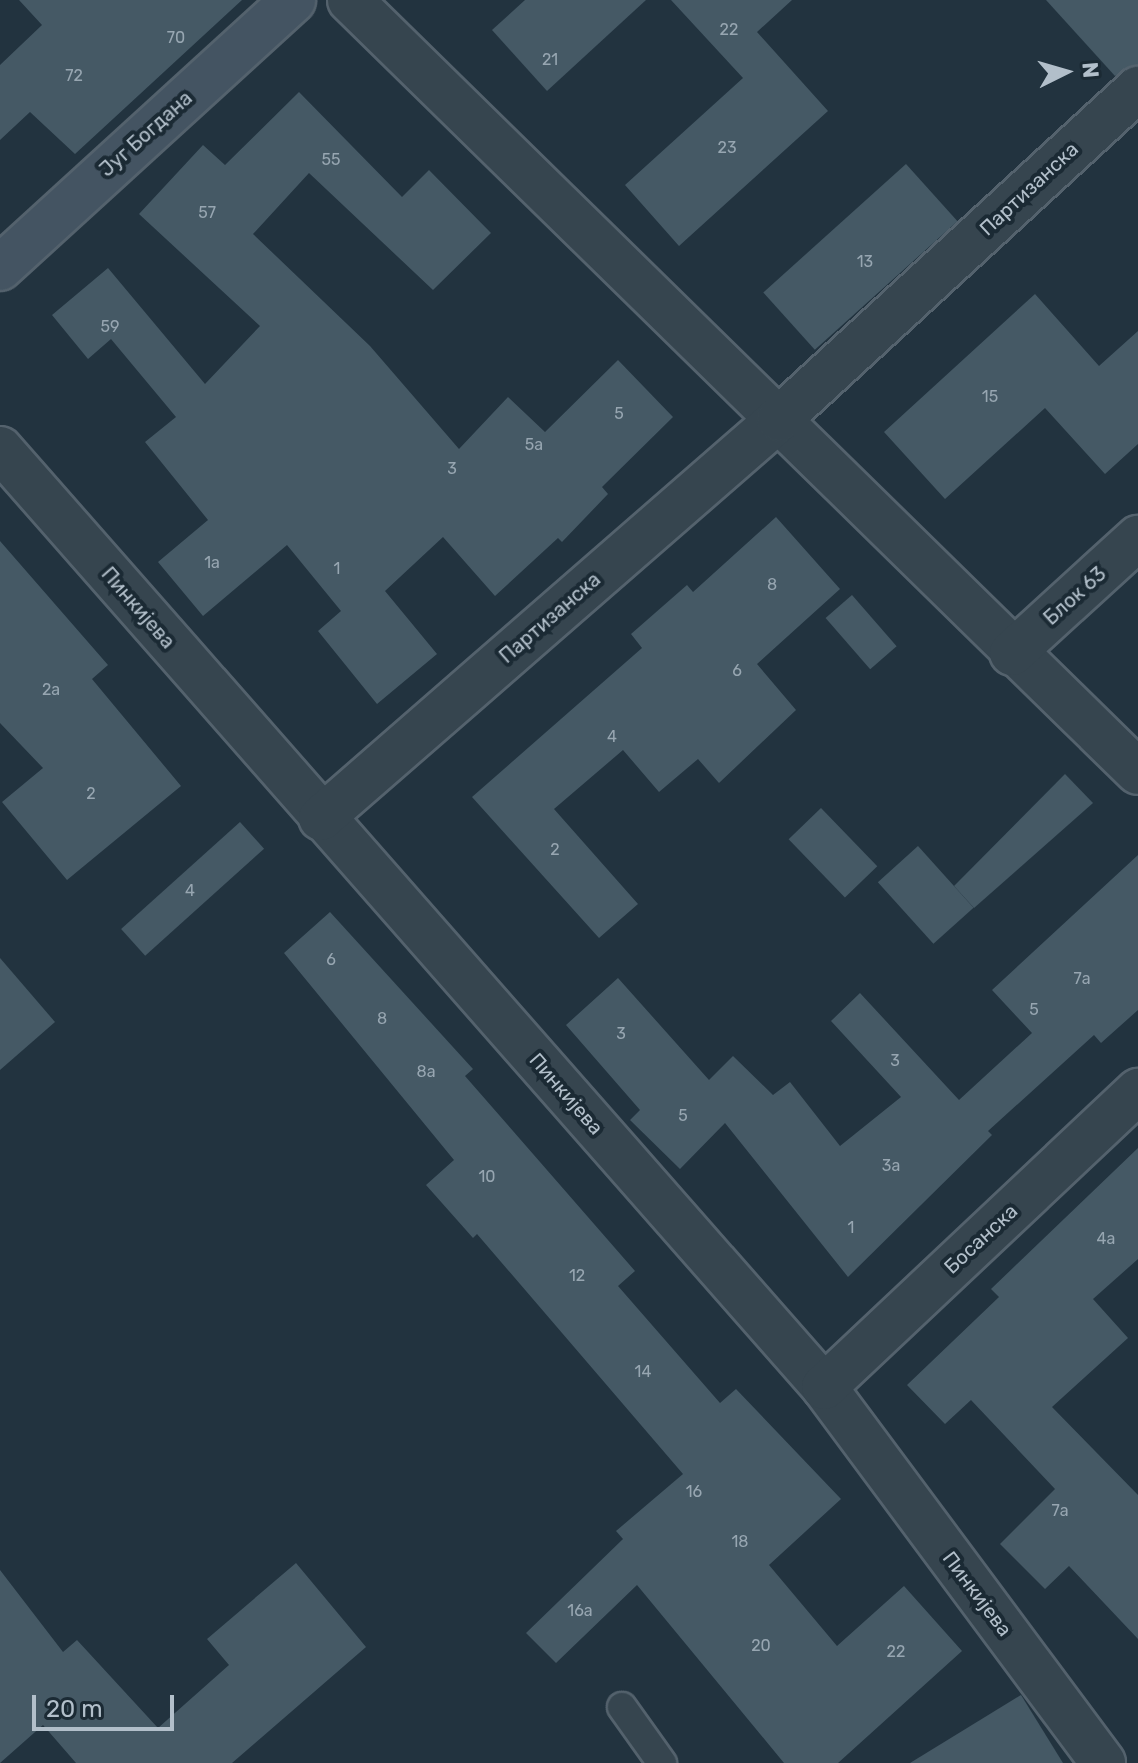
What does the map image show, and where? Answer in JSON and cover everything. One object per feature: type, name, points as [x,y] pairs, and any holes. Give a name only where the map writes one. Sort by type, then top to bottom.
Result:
[{"type":"street","name":"Југ Богдана","points":[[0,268],[293,0]]},
{"type":"street","points":[[350,0],[779,419],[1012,653],[1138,772]]},
{"type":"street","name":"Партизанска","points":[[321,818],[779,419],[1138,89]]},
{"type":"street","name":"Пинкијева","points":[[0,449],[824,1387],[1103,1763]]},
{"type":"street","name":"Блок 63","points":[[1012,653],[1138,538]]},
{"type":"street","name":"Босанска","points":[[824,1387],[1138,1091]]},
{"type":"lane","points":[[622,1707],[662,1763]]},
{"type":"building","points":[[19,0],[242,0],[75,154],[30,112],[0,140],[0,65],[42,25]]},
{"type":"building","points":[[525,0],[646,0],[547,91],[492,30]]},
{"type":"building","points":[[671,0],[792,0],[757,32],[828,111],[679,246],[625,185],[743,78]]},
{"type":"building","points":[[1046,0],[1138,0],[1138,65],[1115,76]]},
{"type":"building","points":[[299,92],[402,197],[429,170],[491,233],[433,290],[309,173],[253,234],[370,346],[459,449],[508,397],[545,432],[618,360],[673,417],[602,487],[608,494],[562,542],[558,538],[495,596],[443,537],[385,591],[437,654],[377,704],[318,631],[341,611],[287,545],[203,616],[158,562],[208,520],[145,442],[176,417],[111,339],[88,359],[52,315],[108,268],[205,384],[260,326],[139,214],[203,145],[225,165]]},
{"type":"building","points":[[906,164],[958,221],[815,350],[763,292]]},
{"type":"building","points":[[1035,294],[1099,366],[1138,331],[1138,444],[1105,474],[1045,408],[945,499],[884,432]]},
{"type":"building","points":[[776,517],[840,589],[757,664],[796,710],[719,783],[698,759],[659,792],[623,750],[554,809],[638,904],[599,938],[472,797],[642,648],[631,634],[687,585],[693,592]]},
{"type":"building","points":[[0,541],[108,665],[92,679],[181,786],[67,880],[2,802],[43,768],[0,723]]},
{"type":"building","points":[[852,595],[897,646],[870,669],[826,618]]},
{"type":"building","points":[[1065,774],[1093,803],[974,908],[954,886]]},
{"type":"building","points":[[821,808],[877,866],[845,898],[789,839]]},
{"type":"building","points":[[240,822],[264,849],[145,956],[121,929]]},
{"type":"building","points":[[918,846],[974,908],[933,944],[878,882]]},
{"type":"building","points":[[1138,855],[1138,1010],[1101,1043],[1094,1035],[988,1131],[992,1135],[848,1277],[725,1123],[680,1169],[630,1120],[640,1110],[566,1025],[618,978],[709,1080],[733,1056],[773,1095],[790,1082],[840,1146],[901,1097],[831,1021],[860,993],[959,1100],[1032,1033],[992,990]]},
{"type":"building","points":[[330,912],[473,1069],[465,1076],[635,1271],[618,1286],[720,1403],[736,1389],[841,1499],[769,1565],[837,1646],[904,1586],[962,1651],[838,1763],[784,1763],[637,1585],[556,1663],[526,1633],[623,1539],[616,1531],[683,1474],[477,1234],[473,1238],[426,1185],[454,1160],[284,953]]},
{"type":"building","points":[[0,958],[55,1022],[0,1070]]},
{"type":"building","points":[[1138,1148],[1138,1259],[1093,1299],[1128,1338],[1052,1407],[1138,1495],[1138,1639],[1069,1566],[1045,1589],[1000,1544],[1055,1489],[971,1400],[945,1424],[907,1385],[999,1297],[991,1289]]},
{"type":"building","points":[[296,1563],[366,1647],[232,1763],[76,1763],[43,1725],[0,1763],[0,1570],[63,1652],[77,1640],[158,1728],[229,1665],[207,1639]]},
{"type":"building","points":[[1021,1695],[1063,1763],[910,1763]]}]
